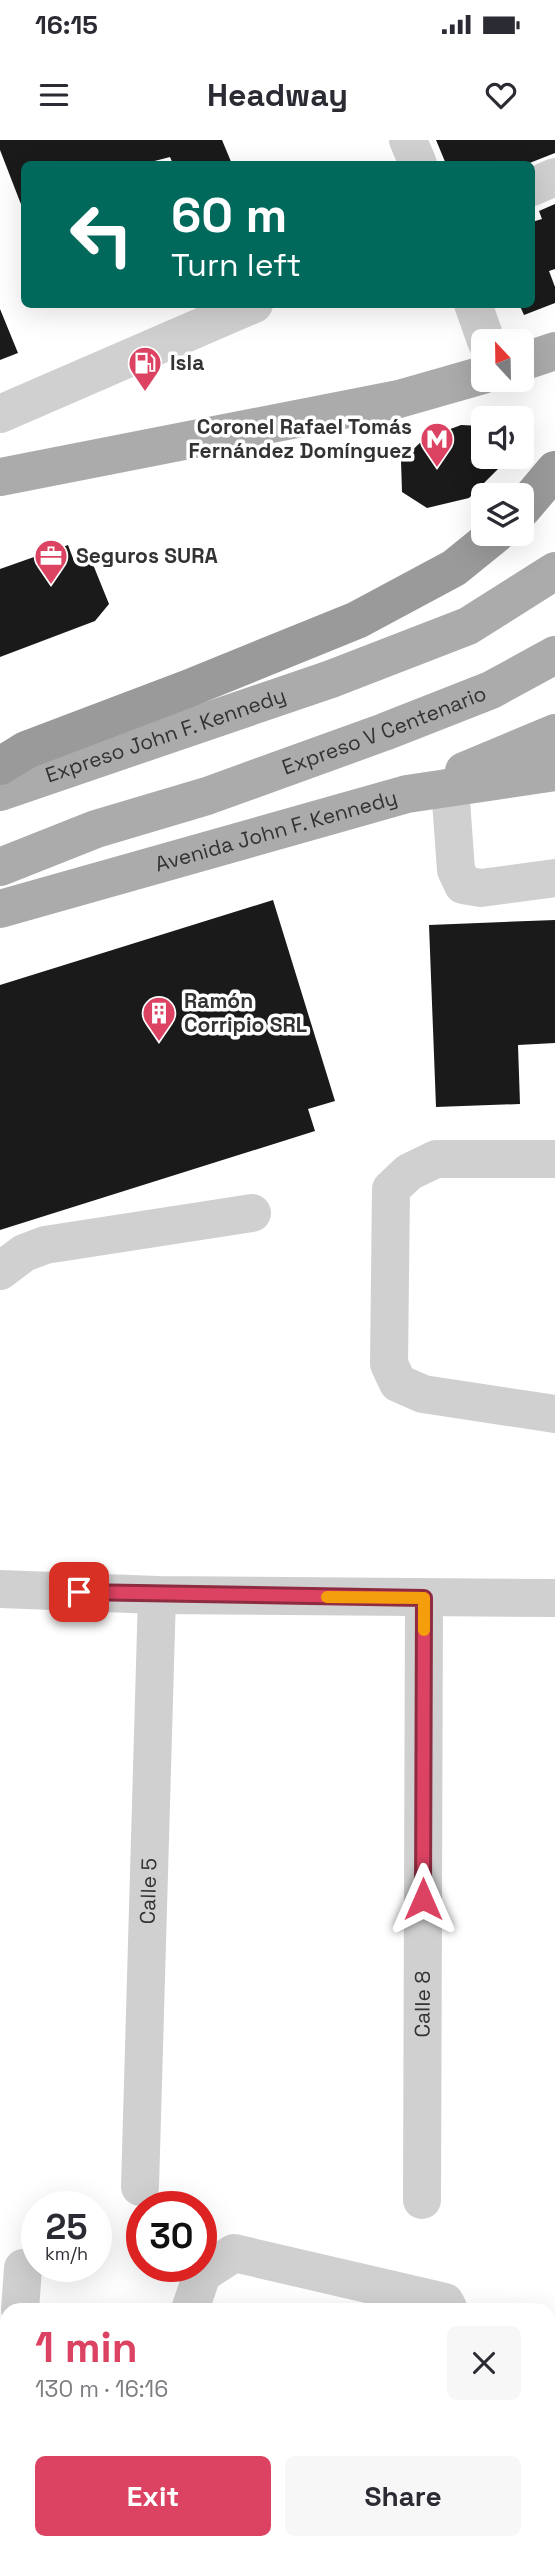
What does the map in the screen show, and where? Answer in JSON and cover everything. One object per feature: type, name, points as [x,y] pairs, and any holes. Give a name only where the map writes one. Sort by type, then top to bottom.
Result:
[{"type":"highway","points":[[534,495],[555,470]]},
{"type":"highway","points":[[0,766],[26,750],[357,620],[454,569],[482,546]]},
{"type":"main road","points":[[534,358],[555,351]]},
{"type":"main road","points":[[0,477],[399,399],[471,378]]},
{"type":"main road","name":"Expreso John F. Kennedy","points":[[0,792],[331,680],[468,626],[555,570]]},
{"type":"main road","name":"Expreso V Centenario","points":[[0,867],[96,829],[207,796],[491,690],[555,655]]},
{"type":"main road","points":[[407,794],[555,733]]},
{"type":"main road","name":"Avenida John F. Kennedy","points":[[0,909],[407,794],[555,772]]},
{"type":"street","points":[[408,140],[417,161]]},
{"type":"street","points":[[535,186],[555,177]]},
{"type":"street","points":[[0,414],[245,308]]},
{"type":"street","points":[[474,308],[482,329]]},
{"type":"street","points":[[450,788],[456,870],[463,885],[481,888],[555,878]]},
{"type":"street","points":[[555,1159],[436,1159],[409,1172],[391,1189],[390,1364],[398,1383],[423,1394],[555,1414]]},
{"type":"street","points":[[0,1272],[24,1253],[45,1245],[252,1213]]},
{"type":"street","points":[[0,1589],[157,1595],[555,1598]]},
{"type":"street","name":"Calle 5","points":[[139,2187],[157,1595]]},
{"type":"street","name":"Calle 8","points":[[422,2200],[424,1598]]},
{"type":"street","points":[[192,2303],[202,2274],[234,2253],[446,2303]]},
{"type":"street","points":[[20,2303],[22,2282]]},
{"type":"building","points":[[0,140],[222,140],[231,161],[172,161],[170,157],[155,161],[21,161],[21,204],[0,150]]},
{"type":"building","points":[[436,140],[555,140],[555,153],[535,161],[445,161]]},
{"type":"building","points":[[555,204],[555,269],[549,271],[555,287],[555,303],[524,315],[521,308],[535,308],[535,221],[542,219],[539,211]]},
{"type":"building","points":[[0,309],[18,353],[0,360]]},
{"type":"building","points":[[461,425],[471,425],[471,469],[498,469],[484,483],[471,483],[469,498],[427,508],[402,492],[401,461],[424,439]]},
{"type":"building","name":"Seguros SURA","points":[[68,545],[74,561],[92,562],[109,604],[95,621],[0,657],[0,569]]},
{"type":"building","name":"Ramón Corripio SRL","points":[[273,900],[335,1101],[308,1109],[315,1131],[0,1230],[0,985]]},
{"type":"building","points":[[555,920],[555,1043],[518,1045],[520,1104],[436,1107],[429,925]]},
{"type":"slow traffic","points":[[327,1597],[424,1598],[424,1630]]},
{"type":"place","name":"Isla","points":[[145,393]]},
{"type":"place","name":"Coronel Rafael Tomás Fernández Domínguez","points":[[437,469]]},
{"type":"place","name":"Seguros SURA","points":[[51,586]]},
{"type":"place","name":"Ramón Corripio SRL","points":[[159,1043]]},
{"type":"route","points":[[79,1592],[424,1598],[423,1899]]}]
